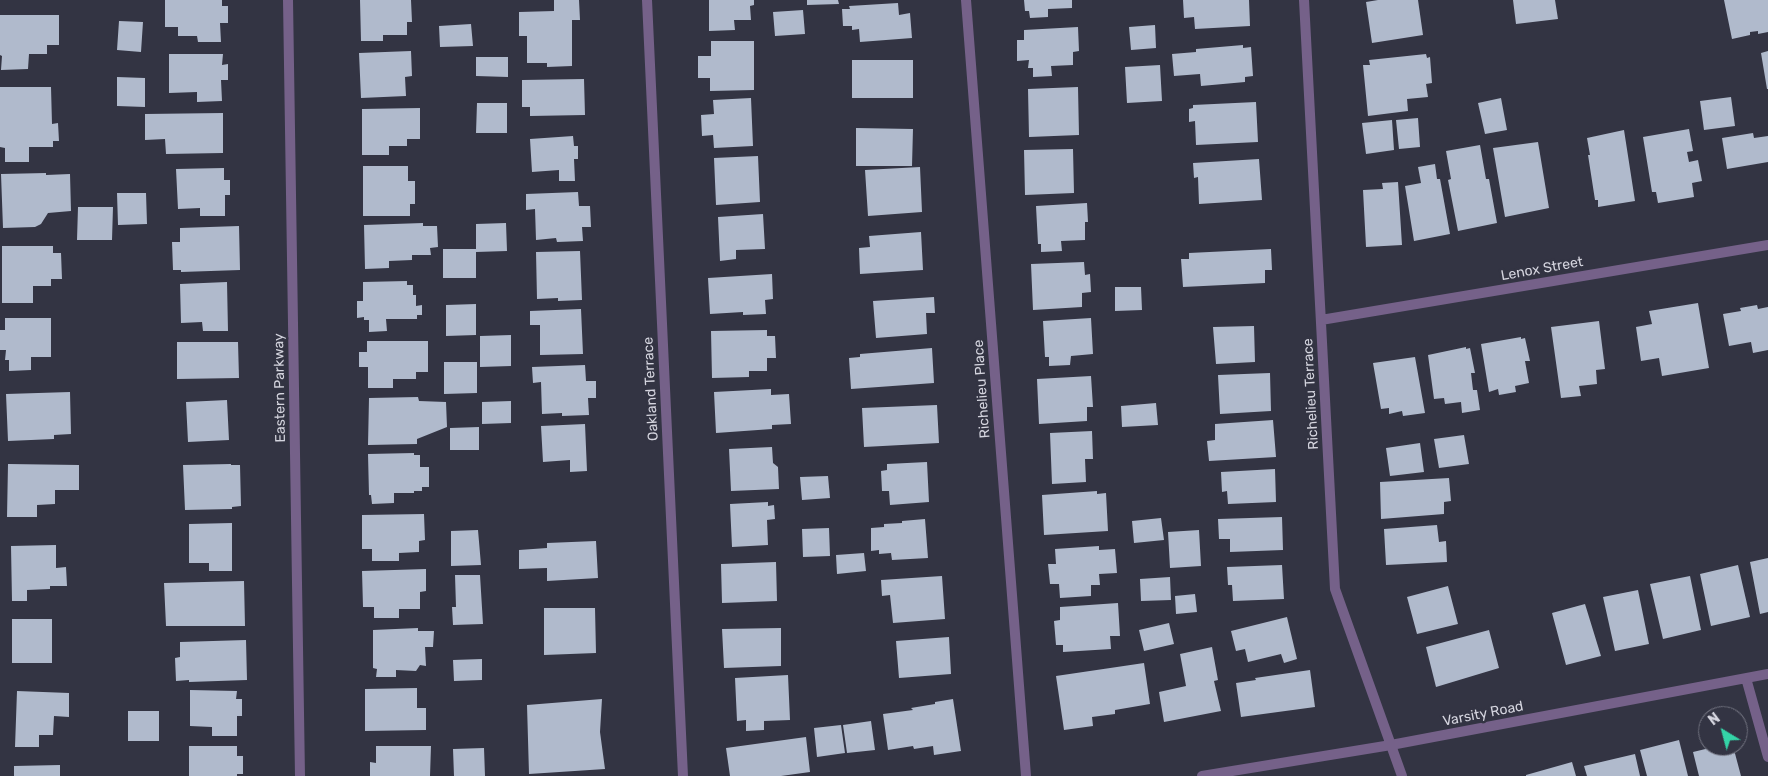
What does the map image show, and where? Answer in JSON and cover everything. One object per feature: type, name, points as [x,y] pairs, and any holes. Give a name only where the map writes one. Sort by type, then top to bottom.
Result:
[{"type":"street","name":"Eastern Parkway","points":[[288,0],[300,776]]},
{"type":"street","name":"Oakland Terrace","points":[[647,0],[683,776]]},
{"type":"street","name":"Richelieu Place","points":[[966,0],[1026,776]]},
{"type":"street","name":"Richelieu Terrace","points":[[1304,0],[1335,589],[1402,776]]},
{"type":"street","name":"Lenox Street","points":[[1321,320],[1768,244]]},
{"type":"street","name":"Varsity Road","points":[[1202,776],[1391,745],[1768,674]]},
{"type":"street","points":[[1746,678],[1768,757]]},
{"type":"building","points":[[165,0],[222,0],[222,6],[228,6],[228,23],[220,23],[221,42],[198,42],[197,36],[178,36],[178,27],[165,27]]},
{"type":"building","points":[[360,0],[411,0],[412,22],[407,22],[407,35],[383,35],[383,41],[361,41]]},
{"type":"building","points":[[554,0],[579,0],[580,20],[572,20],[572,66],[547,67],[547,63],[527,63],[527,36],[519,36],[519,12],[554,11]]},
{"type":"building","points":[[709,0],[754,0],[754,5],[750,6],[751,20],[734,20],[735,30],[709,31]]},
{"type":"building","points":[[807,0],[838,0],[839,4],[807,5]]},
{"type":"building","points":[[1024,0],[1072,0],[1072,8],[1048,9],[1048,17],[1030,18],[1029,11],[1025,11]]},
{"type":"building","points":[[1183,0],[1249,0],[1250,26],[1195,29],[1194,17],[1184,18]]},
{"type":"building","points":[[1378,0],[1418,0],[1423,35],[1372,43],[1366,2]]},
{"type":"building","points":[[1513,0],[1555,0],[1558,19],[1516,24]]},
{"type":"building","points":[[1724,0],[1768,0],[1768,32],[1758,34],[1758,31],[1750,32],[1750,35],[1732,39]]},
{"type":"building","points":[[898,3],[899,15],[910,13],[912,38],[860,42],[859,29],[852,30],[852,26],[843,26],[842,9],[850,9],[849,6]]},
{"type":"building","points":[[803,10],[805,34],[775,36],[773,12]]},
{"type":"building","points":[[0,15],[59,15],[59,45],[47,45],[47,54],[29,54],[28,69],[1,70]]},
{"type":"building","points":[[119,21],[143,22],[141,52],[117,50]]},
{"type":"building","points":[[471,24],[473,46],[440,47],[439,26]]},
{"type":"building","points":[[1155,25],[1156,48],[1131,50],[1129,27]]},
{"type":"building","points":[[1078,27],[1079,51],[1073,52],[1073,65],[1051,66],[1052,76],[1033,77],[1033,68],[1028,68],[1029,60],[1017,61],[1017,40],[1024,40],[1024,30]]},
{"type":"building","points":[[711,41],[754,41],[754,90],[710,91],[710,78],[698,78],[698,56],[711,56]]},
{"type":"building","points":[[1243,45],[1243,48],[1251,47],[1253,76],[1245,77],[1245,82],[1201,86],[1200,74],[1174,76],[1172,54],[1196,52],[1196,49]]},
{"type":"building","points":[[411,51],[412,76],[405,77],[406,96],[361,98],[359,53]]},
{"type":"building","points":[[1768,51],[1768,89],[1767,89],[1761,53]]},
{"type":"building","points":[[169,54],[223,54],[222,65],[228,64],[228,80],[221,80],[222,101],[197,102],[197,92],[169,93]]},
{"type":"building","points":[[1426,54],[1427,58],[1430,57],[1432,83],[1426,84],[1428,97],[1407,99],[1408,111],[1368,116],[1363,65],[1370,65],[1369,60]]},
{"type":"building","points":[[476,57],[508,57],[508,77],[476,76]]},
{"type":"building","points":[[852,60],[913,60],[913,98],[852,98]]},
{"type":"building","points":[[1160,65],[1162,101],[1127,103],[1125,67]]},
{"type":"building","points":[[117,77],[145,78],[145,107],[117,106]]},
{"type":"building","points":[[584,79],[585,115],[530,116],[530,107],[522,107],[522,80]]},
{"type":"building","points":[[0,87],[51,87],[52,124],[58,123],[59,141],[53,141],[53,147],[29,147],[29,162],[5,162],[5,148],[0,147]]},
{"type":"building","points":[[1078,87],[1079,135],[1029,137],[1028,89]]},
{"type":"building","points":[[1731,97],[1735,126],[1704,130],[1700,101]]},
{"type":"building","points":[[751,98],[753,146],[714,148],[713,135],[702,136],[701,115],[714,114],[713,100]]},
{"type":"building","points":[[1501,98],[1507,130],[1485,134],[1478,103]]},
{"type":"building","points":[[1256,102],[1258,142],[1196,145],[1195,121],[1189,122],[1189,109],[1193,108],[1193,105]]},
{"type":"building","points":[[477,103],[507,103],[507,133],[476,133]]},
{"type":"building","points":[[420,108],[420,139],[407,139],[407,146],[389,146],[389,155],[362,155],[362,109]]},
{"type":"building","points":[[223,113],[223,153],[166,154],[165,139],[145,140],[145,114]]},
{"type":"building","points":[[1418,118],[1420,147],[1399,149],[1396,120]]},
{"type":"building","points":[[1392,120],[1394,150],[1366,154],[1362,123]]},
{"type":"building","points":[[856,128],[913,129],[912,166],[856,166]]},
{"type":"building","points":[[1689,129],[1693,151],[1687,152],[1689,162],[1698,160],[1702,181],[1692,183],[1694,197],[1658,203],[1656,192],[1652,192],[1643,137]]},
{"type":"building","points":[[1624,130],[1635,201],[1598,207],[1598,200],[1595,200],[1587,138]]},
{"type":"building","points":[[1753,133],[1754,138],[1768,136],[1768,162],[1727,169],[1722,138]]},
{"type":"building","points":[[573,136],[574,146],[578,146],[578,159],[574,159],[575,181],[559,181],[559,170],[532,172],[530,139]]},
{"type":"building","points":[[1538,142],[1549,208],[1505,217],[1493,148]]},
{"type":"building","points":[[1480,145],[1486,179],[1489,179],[1497,223],[1458,231],[1448,180],[1451,179],[1446,151]]},
{"type":"building","points":[[1073,149],[1074,193],[1025,195],[1024,150]]},
{"type":"building","points":[[758,156],[760,202],[716,205],[714,158]]},
{"type":"building","points":[[1259,159],[1262,200],[1199,204],[1198,177],[1194,178],[1193,163]]},
{"type":"building","points":[[1435,164],[1437,179],[1440,179],[1450,234],[1414,241],[1405,186],[1421,183],[1418,167]]},
{"type":"building","points":[[363,166],[408,166],[408,181],[415,181],[415,204],[410,204],[410,216],[363,216]]},
{"type":"building","points":[[920,167],[922,212],[868,216],[865,170]]},
{"type":"building","points":[[224,168],[224,180],[230,180],[230,195],[225,195],[225,216],[200,216],[200,208],[178,209],[176,169]]},
{"type":"building","points":[[46,173],[46,175],[70,174],[71,211],[48,213],[41,224],[35,227],[3,228],[1,174]]},
{"type":"building","points":[[1398,182],[1402,245],[1366,247],[1363,190],[1383,189],[1382,183]]},
{"type":"building","points":[[578,192],[579,206],[590,206],[591,227],[582,227],[583,241],[557,242],[556,238],[536,240],[535,209],[526,210],[526,194]]},
{"type":"building","points":[[117,193],[146,193],[147,224],[118,225]]},
{"type":"building","points":[[1087,203],[1088,222],[1085,222],[1085,240],[1061,241],[1062,251],[1041,252],[1041,244],[1038,244],[1036,206]]},
{"type":"building","points":[[78,207],[113,207],[112,240],[77,240]]},
{"type":"building","points":[[763,214],[765,249],[736,250],[736,259],[720,261],[718,217]]},
{"type":"building","points":[[423,223],[423,226],[437,226],[438,247],[430,248],[431,255],[412,255],[412,260],[389,261],[389,268],[365,269],[364,225]]},
{"type":"building","points":[[506,223],[507,251],[476,252],[476,278],[443,278],[443,249],[476,249],[476,224]]},
{"type":"building","points":[[239,226],[240,270],[181,272],[181,270],[173,270],[172,242],[180,242],[180,228]]},
{"type":"building","points":[[921,232],[923,270],[860,274],[859,248],[870,247],[869,236]]},
{"type":"building","points":[[2,246],[53,246],[53,253],[61,253],[62,279],[51,279],[51,286],[33,286],[33,303],[2,303]]},
{"type":"building","points":[[1271,249],[1272,270],[1265,270],[1265,283],[1183,287],[1181,259],[1189,259],[1189,253]]},
{"type":"building","points":[[580,251],[582,300],[558,301],[558,298],[537,299],[536,252]]},
{"type":"building","points":[[1084,262],[1085,275],[1090,274],[1091,292],[1082,293],[1082,307],[1033,310],[1031,264]]},
{"type":"building","points":[[772,274],[773,299],[765,300],[766,314],[743,315],[743,312],[710,314],[708,278]]},
{"type":"building","points":[[407,281],[407,285],[413,285],[413,295],[416,295],[416,306],[422,305],[422,315],[417,315],[417,319],[386,319],[387,331],[369,332],[369,320],[364,320],[364,317],[357,318],[357,301],[363,301],[363,282]]},
{"type":"building","points":[[227,282],[228,331],[203,331],[202,322],[181,323],[180,284]]},
{"type":"building","points":[[1115,287],[1141,287],[1142,310],[1115,311]]},
{"type":"building","points":[[934,297],[935,313],[926,313],[927,334],[876,338],[873,301]]},
{"type":"building","points":[[1698,303],[1709,368],[1662,376],[1659,358],[1641,361],[1636,327],[1652,324],[1649,311]]},
{"type":"building","points":[[476,304],[476,335],[446,336],[446,305]]},
{"type":"building","points":[[1757,305],[1758,309],[1768,307],[1768,350],[1753,353],[1751,342],[1729,346],[1723,314],[1741,311],[1740,308]]},
{"type":"building","points":[[581,309],[583,354],[540,355],[540,325],[530,325],[530,311]]},
{"type":"building","points":[[5,318],[51,318],[51,357],[31,357],[31,370],[9,371],[9,360],[5,360],[6,350],[0,350],[0,330],[5,330]]},
{"type":"building","points":[[1091,318],[1093,354],[1071,356],[1070,365],[1049,366],[1049,357],[1045,357],[1043,321]]},
{"type":"building","points":[[1599,321],[1605,369],[1596,370],[1597,384],[1579,386],[1581,396],[1561,398],[1551,327]]},
{"type":"building","points":[[1254,326],[1255,362],[1216,364],[1213,327]]},
{"type":"building","points":[[767,330],[767,336],[775,336],[776,358],[767,358],[767,371],[749,371],[749,377],[712,378],[711,331]]},
{"type":"building","points":[[511,335],[511,366],[480,367],[480,336]]},
{"type":"building","points":[[1521,337],[1521,339],[1525,338],[1530,361],[1525,361],[1529,383],[1515,386],[1516,392],[1499,395],[1498,389],[1489,392],[1481,344]]},
{"type":"building","points":[[367,341],[428,341],[428,372],[416,372],[416,379],[393,379],[393,388],[368,388],[368,367],[359,367],[359,352],[367,352]]},
{"type":"building","points":[[177,342],[238,342],[239,378],[177,379]]},
{"type":"building","points":[[1466,347],[1466,349],[1470,348],[1475,373],[1471,373],[1473,390],[1477,390],[1480,410],[1462,413],[1461,402],[1445,404],[1444,398],[1434,399],[1428,355]]},
{"type":"building","points":[[932,348],[934,383],[851,389],[849,358],[860,357],[860,354]]},
{"type":"building","points":[[1415,357],[1425,413],[1403,416],[1402,411],[1389,414],[1389,408],[1381,409],[1373,363]]},
{"type":"building","points":[[444,362],[477,362],[477,393],[444,394]]},
{"type":"building","points":[[585,365],[586,381],[596,381],[596,398],[588,398],[589,415],[562,416],[562,413],[542,414],[541,382],[533,383],[532,367]]},
{"type":"building","points":[[1270,373],[1271,411],[1220,414],[1218,375]]},
{"type":"building","points":[[1091,376],[1093,407],[1087,407],[1087,421],[1039,424],[1037,379]]},
{"type":"building","points":[[771,389],[771,395],[789,394],[791,424],[772,425],[772,429],[716,433],[714,392]]},
{"type":"building","points":[[70,392],[71,434],[54,435],[54,439],[8,441],[6,394]]},
{"type":"building","points":[[418,397],[419,401],[446,402],[447,427],[417,439],[417,444],[368,445],[369,398]]},
{"type":"building","points":[[227,400],[229,440],[188,442],[186,402]]},
{"type":"building","points":[[511,401],[511,423],[482,424],[482,402]]},
{"type":"building","points":[[1156,403],[1158,425],[1122,427],[1121,406]]},
{"type":"building","points":[[937,405],[939,443],[864,447],[862,408]]},
{"type":"building","points":[[1273,420],[1276,457],[1209,461],[1207,441],[1215,440],[1215,424]]},
{"type":"building","points":[[585,424],[587,471],[570,472],[570,460],[543,462],[541,426]]},
{"type":"building","points":[[479,427],[479,450],[450,450],[450,428]]},
{"type":"building","points":[[1092,431],[1093,459],[1085,459],[1086,482],[1052,484],[1050,433]]},
{"type":"building","points":[[1464,435],[1469,464],[1439,468],[1434,439]]},
{"type":"building","points":[[1420,443],[1424,472],[1390,476],[1386,448]]},
{"type":"building","points":[[772,447],[773,463],[778,467],[779,489],[731,491],[729,449]]},
{"type":"building","points":[[414,453],[414,455],[420,455],[420,467],[429,467],[429,487],[422,487],[422,491],[414,491],[414,493],[394,493],[394,503],[372,504],[371,495],[369,495],[368,454]]},
{"type":"building","points":[[927,462],[929,502],[890,505],[889,491],[882,491],[881,471],[887,470],[887,464]]},
{"type":"building","points":[[8,464],[79,465],[79,490],[55,490],[55,504],[37,505],[37,517],[7,517]]},
{"type":"building","points":[[183,465],[240,465],[241,506],[232,507],[232,509],[185,510]]},
{"type":"building","points":[[1275,469],[1276,502],[1228,504],[1227,491],[1222,492],[1221,472]]},
{"type":"building","points":[[828,476],[830,498],[802,500],[800,477]]},
{"type":"building","points":[[1449,478],[1451,501],[1444,502],[1444,514],[1381,519],[1380,482]]},
{"type":"building","points":[[1097,491],[1097,494],[1106,493],[1108,531],[1044,535],[1042,495]]},
{"type":"building","points":[[768,502],[768,506],[774,505],[775,519],[767,520],[768,545],[732,547],[730,504]]},
{"type":"building","points":[[424,514],[425,540],[419,541],[419,552],[399,553],[399,561],[372,561],[372,549],[362,549],[362,515]]},
{"type":"building","points":[[1282,517],[1283,550],[1230,552],[1230,539],[1219,539],[1218,519]]},
{"type":"building","points":[[1161,518],[1164,540],[1134,543],[1132,521]]},
{"type":"building","points":[[925,519],[928,558],[892,560],[891,553],[879,554],[879,550],[871,551],[871,528],[884,527],[884,524],[902,523],[902,521]]},
{"type":"building","points":[[232,523],[232,571],[209,571],[209,563],[189,563],[189,524]]},
{"type":"building","points":[[1437,525],[1439,542],[1446,541],[1447,562],[1386,565],[1384,529]]},
{"type":"building","points":[[829,528],[830,556],[803,557],[802,529]]},
{"type":"building","points":[[478,530],[481,565],[451,566],[451,531]]},
{"type":"building","points":[[1199,530],[1201,566],[1170,568],[1168,532]]},
{"type":"building","points":[[596,541],[598,578],[547,581],[547,568],[519,569],[519,550],[547,548],[547,543]]},
{"type":"building","points":[[56,545],[56,568],[66,567],[67,586],[50,586],[50,589],[27,590],[27,601],[12,601],[11,546]]},
{"type":"building","points":[[1099,546],[1099,550],[1115,549],[1117,573],[1099,574],[1100,585],[1091,585],[1091,596],[1060,598],[1059,584],[1050,584],[1048,564],[1056,564],[1055,549]]},
{"type":"building","points":[[864,553],[866,571],[837,574],[836,555]]},
{"type":"building","points":[[1768,558],[1768,612],[1760,614],[1750,562]]},
{"type":"building","points":[[776,562],[777,601],[722,603],[721,564]]},
{"type":"building","points":[[1282,565],[1284,599],[1233,601],[1232,585],[1228,585],[1227,567]]},
{"type":"building","points":[[1738,565],[1750,617],[1711,626],[1700,574]]},
{"type":"building","points":[[426,569],[426,591],[420,592],[420,609],[399,609],[399,618],[374,618],[374,607],[363,607],[362,571]]},
{"type":"building","points":[[455,575],[480,575],[483,624],[453,625],[452,607],[456,607]]},
{"type":"building","points":[[942,576],[945,619],[893,623],[890,595],[882,596],[881,580]]},
{"type":"building","points":[[1690,576],[1701,630],[1663,639],[1650,584]]},
{"type":"building","points":[[1170,577],[1171,600],[1141,601],[1140,579]]},
{"type":"building","points":[[244,581],[245,626],[166,626],[164,583]]},
{"type":"building","points":[[1448,586],[1458,624],[1417,634],[1407,597]]},
{"type":"building","points":[[1638,590],[1649,644],[1615,651],[1603,597]]},
{"type":"building","points":[[1195,594],[1197,612],[1176,614],[1175,596]]},
{"type":"building","points":[[1118,603],[1120,636],[1110,636],[1111,649],[1063,652],[1063,645],[1056,645],[1054,621],[1060,620],[1060,607]]},
{"type":"building","points":[[1585,604],[1601,656],[1566,665],[1552,613]]},
{"type":"building","points":[[544,608],[595,608],[596,653],[544,655]]},
{"type":"building","points":[[1287,617],[1297,659],[1284,663],[1281,654],[1248,662],[1245,649],[1236,651],[1231,631]]},
{"type":"building","points":[[12,619],[52,619],[52,663],[12,663]]},
{"type":"building","points":[[1169,623],[1174,644],[1144,651],[1139,630]]},
{"type":"building","points":[[418,628],[418,631],[434,631],[433,647],[425,647],[426,666],[420,665],[416,671],[396,670],[396,677],[376,677],[377,669],[373,668],[373,630]]},
{"type":"building","points":[[781,628],[781,666],[724,668],[722,629]]},
{"type":"building","points":[[1489,630],[1499,668],[1436,687],[1426,647]]},
{"type":"building","points":[[949,637],[951,674],[899,678],[896,641]]},
{"type":"building","points":[[246,640],[247,680],[176,681],[175,658],[180,657],[180,642]]},
{"type":"building","points":[[1212,647],[1218,680],[1214,681],[1221,711],[1164,722],[1159,692],[1186,686],[1180,654]]},
{"type":"building","points":[[482,659],[482,680],[454,681],[453,660]]},
{"type":"building","points":[[1144,663],[1150,704],[1115,710],[1115,714],[1092,717],[1093,726],[1064,730],[1056,676]]},
{"type":"building","points":[[1310,670],[1315,707],[1241,717],[1236,683],[1256,680],[1255,678]]},
{"type":"building","points":[[788,675],[790,720],[764,721],[764,730],[746,731],[746,720],[737,721],[735,678]]},
{"type":"building","points":[[417,688],[417,708],[426,708],[426,730],[365,731],[365,689]]},
{"type":"building","points":[[190,690],[237,691],[236,699],[242,699],[242,716],[237,716],[237,736],[212,736],[212,727],[190,726]]},
{"type":"building","points":[[17,691],[69,693],[69,717],[54,716],[53,735],[39,735],[39,747],[15,747]]},
{"type":"building","points":[[602,699],[600,732],[605,769],[529,774],[527,705]]},
{"type":"building","points":[[953,699],[961,751],[934,755],[933,746],[914,749],[913,746],[888,750],[883,714],[913,710],[911,708]]},
{"type":"building","points":[[128,711],[159,711],[159,741],[128,741]]},
{"type":"building","points":[[871,721],[875,750],[847,753],[843,725]]},
{"type":"building","points":[[841,725],[845,753],[817,757],[814,728]]},
{"type":"building","points":[[806,737],[810,772],[781,776],[730,776],[726,748]]},
{"type":"building","points":[[1679,740],[1688,776],[1647,776],[1640,750]]},
{"type":"building","points":[[189,746],[237,746],[237,756],[243,756],[243,774],[237,774],[237,776],[189,776]]},
{"type":"building","points":[[376,746],[431,746],[430,776],[370,776],[370,762],[376,763]]},
{"type":"building","points":[[484,748],[485,776],[454,776],[453,749]]},
{"type":"building","points":[[1698,751],[1698,756],[1736,756],[1741,776],[1699,776],[1693,752]]},
{"type":"building","points":[[1635,754],[1640,776],[1587,776],[1584,766]]},
{"type":"building","points":[[1572,762],[1576,776],[1526,776],[1526,775]]},
{"type":"building","points":[[60,765],[60,776],[14,776],[14,766]]}]
